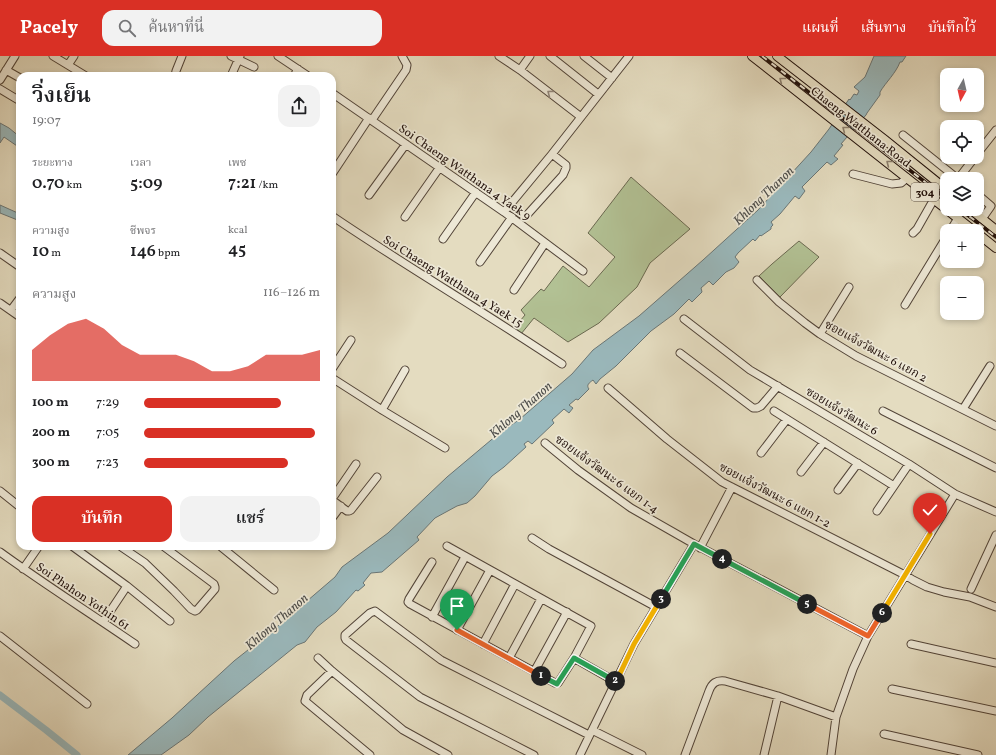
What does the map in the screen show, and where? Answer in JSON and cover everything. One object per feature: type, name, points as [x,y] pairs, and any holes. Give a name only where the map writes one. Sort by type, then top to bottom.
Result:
[{"type":"main road","name":"Chaeng Watthana Road","points":[[752,56],[965,224]]},
{"type":"main road","name":"Chaeng Watthana Road","points":[[777,56],[940,184]]},
{"type":"main road","points":[[978,216],[996,230]]},
{"type":"main road","points":[[984,239],[996,248]]},
{"type":"street","points":[[0,80],[15,56]]},
{"type":"street","points":[[53,56],[79,72]]},
{"type":"street","points":[[68,65],[74,56]]},
{"type":"street","points":[[176,72],[182,56]]},
{"type":"street","points":[[231,56],[239,58],[254,67]]},
{"type":"street","points":[[278,56],[302,72]]},
{"type":"street","points":[[336,168],[406,70],[407,65],[402,56]]},
{"type":"street","points":[[499,56],[520,70],[581,117]]},
{"type":"street","points":[[520,70],[530,56]]},
{"type":"street","points":[[550,56],[598,94]]},
{"type":"street","points":[[584,56],[612,78]]},
{"type":"street","points":[[504,212],[629,56]]},
{"type":"street","points":[[233,72],[239,58]]},
{"type":"street","points":[[6,70],[16,76]]},
{"type":"street","points":[[0,89],[16,99]]},
{"type":"street","name":"Soi Chaeng Watthana 4 Yaek 9","points":[[336,97],[371,119],[512,217],[583,271]]},
{"type":"street","points":[[984,145],[996,130]]},
{"type":"street","points":[[903,135],[949,172]]},
{"type":"street","points":[[369,195],[406,144]]},
{"type":"street","points":[[510,206],[526,216],[563,175],[566,165],[552,154]]},
{"type":"street","points":[[963,172],[970,164]]},
{"type":"street","points":[[405,217],[440,167]]},
{"type":"street","points":[[853,174],[892,184],[901,183],[907,178]]},
{"type":"street","points":[[443,239],[476,192]]},
{"type":"street","points":[[913,233],[917,229],[934,199]]},
{"type":"street","points":[[984,200],[991,206],[989,209]]},
{"type":"street","points":[[982,219],[994,204],[996,205]]},
{"type":"street","points":[[480,262],[512,217]]},
{"type":"street","points":[[954,224],[958,218]]},
{"type":"street","name":"Soi Chaeng Watthana 4 Yaek 15","points":[[336,219],[401,262],[562,364]]},
{"type":"street","points":[[514,290],[545,243]]},
{"type":"street","points":[[905,305],[940,248]]},
{"type":"street","points":[[0,253],[16,264]]},
{"type":"street","name":"ซอยแจ้งวัฒนะ 6 แยก 2","points":[[757,280],[779,302],[805,324],[856,356],[996,426]]},
{"type":"street","points":[[820,334],[848,287]]},
{"type":"street","points":[[0,303],[16,314]]},
{"type":"street","points":[[11,310],[16,303]]},
{"type":"street","name":"ซอยแจ้งวัฒนะ 6","points":[[684,319],[750,370],[909,464],[955,494],[996,512]]},
{"type":"street","points":[[336,363],[351,340]]},
{"type":"street","points":[[680,353],[753,408],[761,406],[778,386]]},
{"type":"street","points":[[963,409],[990,366]]},
{"type":"street","points":[[382,410],[405,370]]},
{"type":"street","points":[[336,381],[445,448]]},
{"type":"street","name":"ซอยแจ้งวัฒนะ 6 แยก 1-2","points":[[608,388],[688,456],[722,482],[927,587],[970,597],[996,607]]},
{"type":"street","points":[[774,411],[894,486]]},
{"type":"street","points":[[883,411],[996,468]]},
{"type":"street","points":[[762,453],[787,419]]},
{"type":"street","points":[[801,472],[824,442]]},
{"type":"street","name":"ซอยแจ้งวัฒนะ 6 แยก 1-4","points":[[545,443],[578,470],[631,508],[697,546],[868,636]]},
{"type":"street","points":[[838,490],[858,463]]},
{"type":"street","points":[[336,493],[356,464]]},
{"type":"street","points":[[877,511],[909,464]]},
{"type":"street","points":[[336,502],[349,512],[377,478]]},
{"type":"street","points":[[580,755],[634,644],[656,607],[697,546],[732,487]]},
{"type":"street","points":[[0,491],[16,504]]},
{"type":"street","points":[[831,755],[836,717],[852,669],[868,636],[955,494]]},
{"type":"street","points":[[336,513],[341,506]]},
{"type":"street","points":[[970,590],[996,535]]},
{"type":"street","points":[[532,538],[549,549],[656,607]]},
{"type":"street","points":[[432,562],[409,599],[408,602],[410,604],[557,684],[574,658],[591,626],[447,546]]},
{"type":"street","points":[[23,569],[36,550]]},
{"type":"street","points":[[78,550],[127,586],[170,621]]},
{"type":"street","points":[[129,550],[174,591],[191,609],[195,611],[215,589],[215,586],[168,550]]},
{"type":"street","points":[[225,550],[274,590]]},
{"type":"street","name":"Soi Phahon Yothin 61","points":[[0,552],[135,644]]},
{"type":"street","points":[[432,617],[465,557]]},
{"type":"street","points":[[457,630],[490,570]]},
{"type":"street","points":[[482,644],[515,584]]},
{"type":"street","points":[[103,622],[127,586]]},
{"type":"street","points":[[509,658],[541,598]]},
{"type":"street","points":[[534,755],[420,697],[346,640],[344,638],[345,635],[374,611],[441,660],[591,733],[642,755]]},
{"type":"street","points":[[534,672],[567,612]]},
{"type":"street","points":[[0,636],[87,704]]},
{"type":"street","points":[[911,644],[996,663]]},
{"type":"street","points":[[318,658],[403,730],[448,755]]},
{"type":"street","points":[[574,658],[616,682]]},
{"type":"street","points":[[332,671],[306,695],[305,701],[370,755]]},
{"type":"street","points":[[685,755],[710,686],[717,681],[725,681],[778,696],[836,717]]},
{"type":"street","points":[[892,689],[996,711]]},
{"type":"street","points":[[764,755],[778,696]]},
{"type":"street","points":[[884,734],[978,755]]},
{"type":"green space","points":[[631,177],[690,229],[650,263],[637,287],[599,323],[568,342],[534,318],[521,334],[515,327],[525,315],[521,310],[541,289],[544,291],[563,266],[589,287],[615,257],[588,233]]},
{"type":"green space","points":[[799,241],[819,257],[780,297],[759,276]]},
{"type":"water","points":[[874,56],[906,56],[902,62],[900,62],[866,115],[841,144],[843,145],[834,156],[838,159],[831,165],[827,162],[802,187],[805,191],[799,199],[795,196],[771,222],[773,225],[771,229],[761,236],[760,235],[755,241],[753,239],[738,253],[735,257],[739,262],[734,268],[726,272],[713,285],[709,281],[701,288],[702,292],[692,302],[689,299],[674,314],[651,331],[596,384],[593,380],[590,382],[588,385],[589,389],[578,400],[576,399],[569,405],[573,408],[569,413],[564,409],[552,420],[554,423],[532,444],[528,441],[524,444],[526,447],[492,476],[467,503],[457,506],[435,518],[417,537],[419,540],[382,572],[371,573],[363,583],[365,585],[358,591],[356,590],[336,612],[317,627],[305,642],[297,645],[208,717],[189,735],[161,755],[128,755],[172,718],[234,661],[272,631],[335,577],[342,567],[388,533],[447,477],[497,435],[520,419],[572,374],[593,350],[639,316],[758,210],[811,152],[829,129],[849,99],[850,100],[854,94],[857,95],[859,91],[854,87],[865,77]]},
{"type":"water","points":[[0,123],[16,134],[16,145],[4,137],[0,143]]},
{"type":"water","points":[[0,205],[16,212],[16,219],[0,213]]},
{"type":"waterway","points":[[0,695],[77,755]]},
{"type":"railway","points":[[762,56],[940,194]]},
{"type":"railway","points":[[969,216],[996,237]]},
{"type":"route","points":[[457,630],[557,684],[574,658],[616,682],[634,644],[694,544],[868,636],[930,534]]},
{"type":"water label","name":"Khlong Thanon","points":[[763,195]]},
{"type":"water label","name":"Khlong Thanon","points":[[520,409]]},
{"type":"water label","name":"Khlong Thanon","points":[[276,621]]}]
